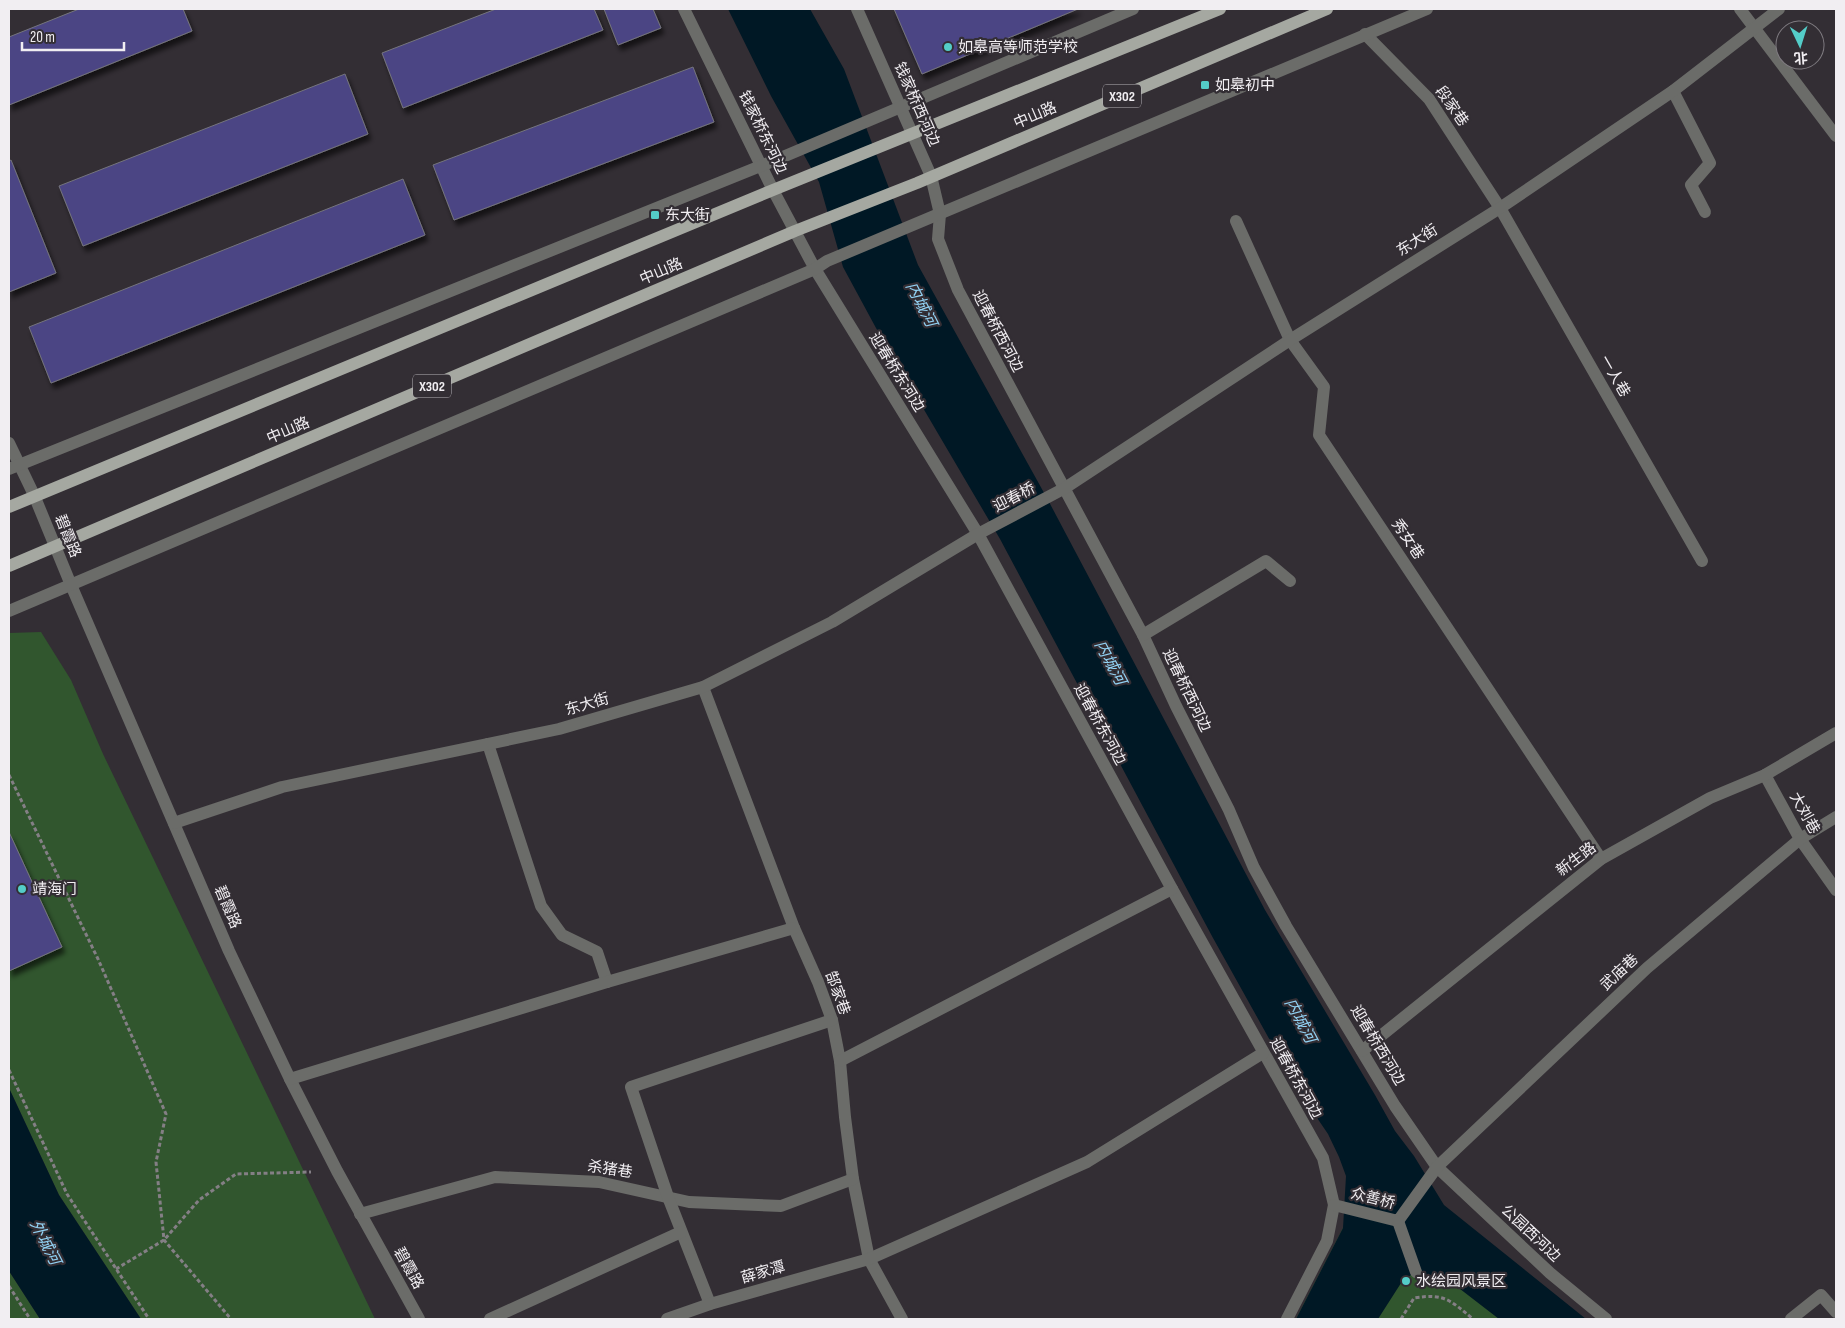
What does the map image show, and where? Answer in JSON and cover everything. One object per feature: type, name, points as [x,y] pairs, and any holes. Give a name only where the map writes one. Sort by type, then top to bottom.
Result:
[{"type":"main road","name":"中山路","points":[[9,506],[773,190],[1220,9]]},
{"type":"main road","name":"中山路","points":[[9,566],[795,231],[917,183],[1327,9]]},
{"type":"street","name":"钱家桥东河边","points":[[684,9],[773,190],[815,269]]},
{"type":"street","name":"钱家桥西河边","points":[[857,9],[914,134],[931,176],[940,214]]},
{"type":"street","points":[[13,467],[778,159],[1133,9]]},
{"type":"street","points":[[9,611],[815,269],[828,261],[1427,9]]},
{"type":"street","points":[[1740,9],[1836,136]]},
{"type":"street","name":"东大街","points":[[1065,488],[1290,340],[1500,208],[1673,91],[1779,9]]},
{"type":"street","name":"段家巷","points":[[1365,34],[1429,98],[1500,208]]},
{"type":"street","points":[[1673,91],[1710,163],[1691,185],[1705,212]]},
{"type":"street","name":"一人巷","points":[[1500,208],[1702,561]]},
{"type":"street","name":"迎春桥西河边","points":[[940,214],[938,239],[958,290],[1143,635],[1176,706],[1229,810],[1254,868],[1286,926],[1362,1051],[1437,1167]]},
{"type":"street","name":"秀女巷","points":[[1236,221],[1290,340],[1324,387],[1319,435],[1601,859]]},
{"type":"street","name":"迎春桥东河边","points":[[815,269],[978,534],[1172,889],[1323,1158],[1334,1205]]},
{"type":"street","name":"碧霞路","points":[[9,443],[13,467],[34,496],[229,951],[290,1079],[337,1171],[419,1319]]},
{"type":"street","name":"迎春桥","points":[[978,534],[1065,488]]},
{"type":"street","name":"东大街","points":[[174,822],[282,787],[558,729],[703,688],[832,622],[978,534]]},
{"type":"street","points":[[1143,635],[1266,561],[1290,581]]},
{"type":"street","name":"郜家巷","points":[[703,688],[794,928],[818,982],[832,1020],[840,1061],[853,1179],[869,1259],[902,1319]]},
{"type":"street","name":"新生路","points":[[1362,1051],[1601,859],[1710,798],[1765,775],[1836,734]]},
{"type":"street","points":[[488,744],[541,906],[562,935],[597,952],[608,982]]},
{"type":"street","name":"大刘巷","points":[[1765,775],[1800,839],[1836,890]]},
{"type":"street","name":"武庙巷","points":[[1437,1167],[1647,968],[1800,839],[1836,817]]},
{"type":"street","points":[[840,1061],[1172,889]]},
{"type":"street","points":[[290,1079],[608,982],[794,928]]},
{"type":"street","points":[[710,1304],[668,1197],[631,1087],[832,1020]]},
{"type":"street","name":"薛家潭","points":[[667,1319],[710,1304],[869,1259],[1087,1162],[1263,1052]]},
{"type":"street","name":"众善桥","points":[[1334,1205],[1398,1221],[1437,1167]]},
{"type":"street","name":"公园西河边","points":[[1437,1167],[1550,1273],[1606,1319]]},
{"type":"street","name":"杀猪巷","points":[[360,1214],[495,1176],[599,1182],[689,1202],[781,1206],[853,1179]]},
{"type":"street","points":[[1287,1319],[1328,1241],[1334,1205]]},
{"type":"street","points":[[1398,1221],[1416,1272]]},
{"type":"street","points":[[490,1319],[681,1232]]},
{"type":"street","points":[[1791,1319],[1821,1295],[1836,1312]]},
{"type":"path","points":[[9,775],[98,959],[166,1114],[156,1162],[164,1240],[231,1319]]},
{"type":"path","points":[[9,1070],[67,1194],[149,1319]]},
{"type":"path","points":[[116,1269],[164,1240],[199,1200],[236,1174],[337,1171]]},
{"type":"path","points":[[9,1286],[30,1319]]},
{"type":"path","points":[[1401,1319],[1414,1298],[1430,1295],[1446,1298],[1472,1319]]},
{"type":"green space","points":[[41,632],[71,680],[103,754],[375,1319],[141,1319],[59,1195],[9,1088],[9,633]]},
{"type":"green space","name":"水绘园风景区","points":[[1343,1228],[1544,1319],[1296,1319]]},
{"type":"green space","points":[[9,1271],[40,1319],[9,1319]]},
{"type":"water","name":"内城河","points":[[728,9],[810,9],[844,69],[918,265],[1048,500],[1265,910],[1395,1131],[1414,1156],[1444,1205],[1586,1319],[1499,1319],[1451,1282],[1416,1272],[1403,1280],[1378,1319],[1296,1319],[1343,1228],[1346,1176],[1339,1157],[1328,1134],[1296,1087],[1213,938],[1000,539],[876,328],[843,267],[819,182],[771,96]]},
{"type":"water","name":"外城河","points":[[9,1088],[59,1195],[141,1319],[40,1319],[9,1271]]},
{"type":"building","points":[[79,9],[183,9],[192,31],[9,105],[9,37]]},
{"type":"building","points":[[496,9],[594,9],[603,30],[403,108],[382,53]]},
{"type":"building","points":[[604,9],[653,9],[661,28],[618,45]]},
{"type":"building","name":"如皋高等师范学校","points":[[894,9],[1078,9],[922,74]]},
{"type":"building","points":[[693,67],[714,122],[454,220],[433,165]]},
{"type":"building","points":[[345,74],[368,134],[83,246],[59,186]]},
{"type":"building","points":[[11,160],[56,273],[9,292],[9,161]]},
{"type":"building","points":[[403,179],[425,235],[51,383],[29,327]]},
{"type":"building","name":"靖海门","points":[[9,832],[62,947],[9,971]]},
{"type":"place","name":"如皋高等师范学校","points":[[948,47]]},
{"type":"place","name":"如皋初中","points":[[1205,85]]},
{"type":"place","name":"东大街","points":[[655,215]]},
{"type":"place","name":"靖海门","points":[[22,889]]},
{"type":"place","name":"水绘园风景区","points":[[1406,1281]]}]
